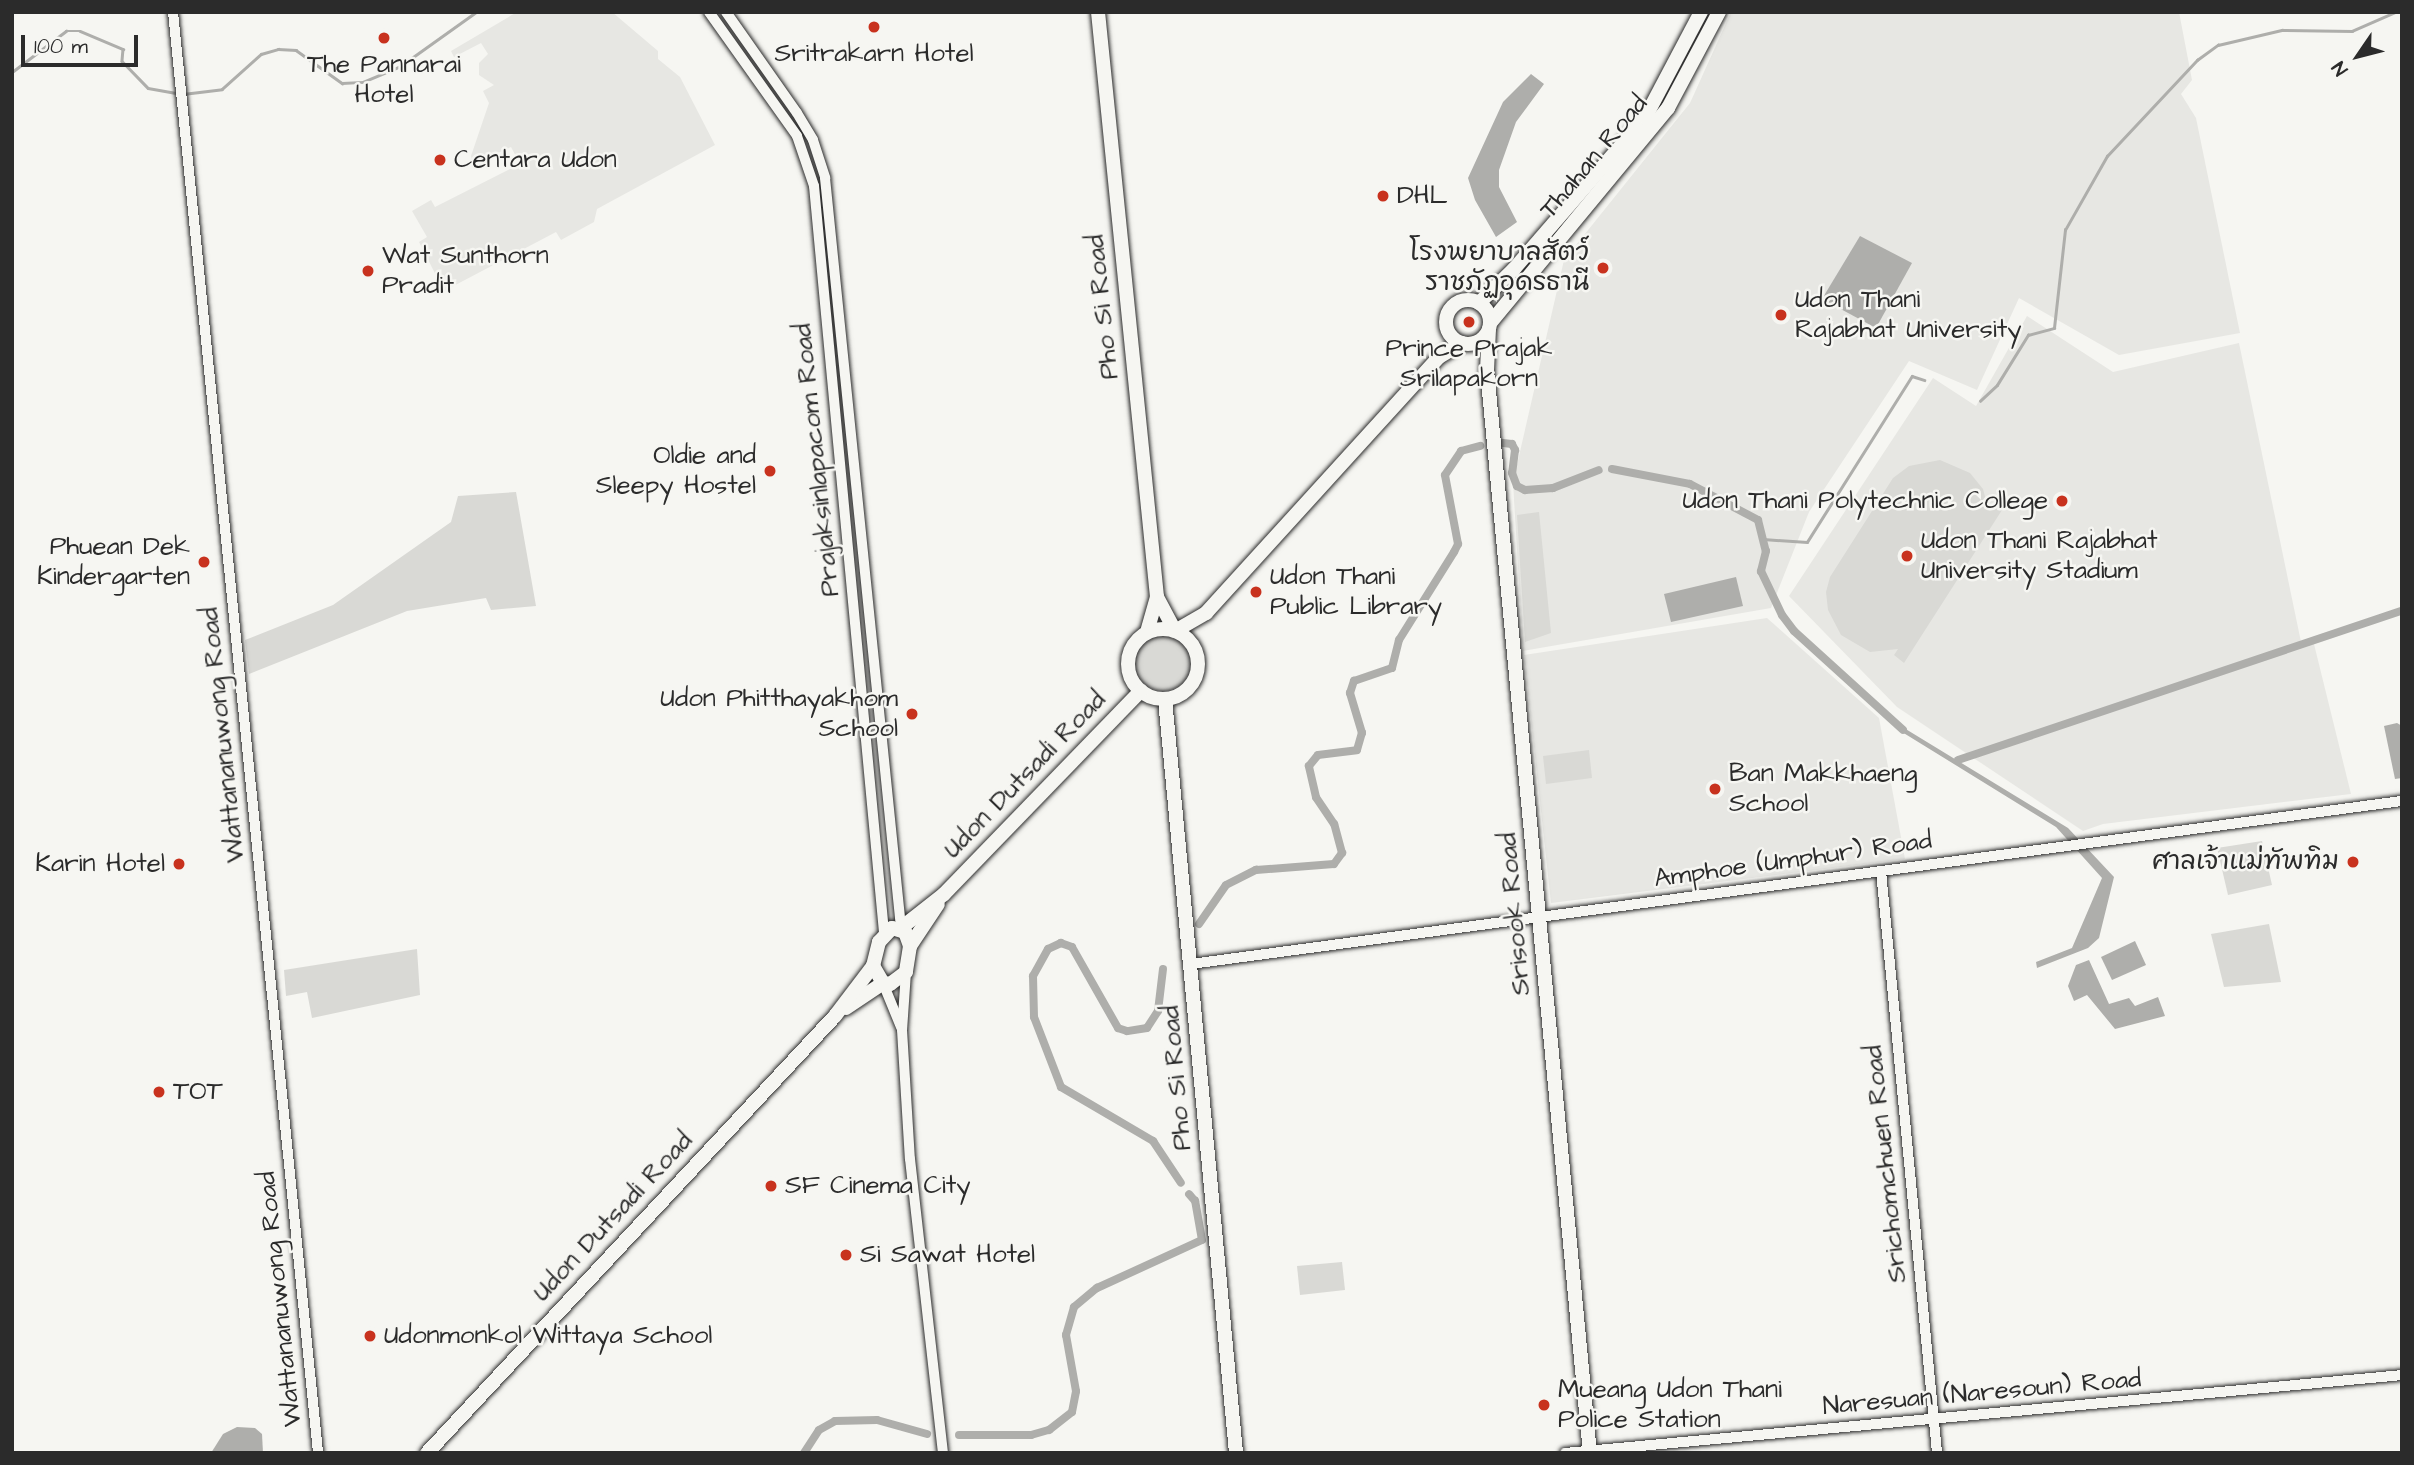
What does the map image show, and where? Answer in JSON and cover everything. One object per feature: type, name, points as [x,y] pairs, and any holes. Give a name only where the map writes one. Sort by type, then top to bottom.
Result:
[{"type":"main road","name":"Pho Si Road","points":[[1098,12],[1157,597],[1147,632]]},
{"type":"main road","name":"Thahan Road","points":[[1479,303],[1514,269],[1645,118],[1701,12]]},
{"type":"main road","name":"Thahan Road","points":[[1490,326],[1668,108],[1719,12]]},
{"type":"main road","points":[[1206,613],[1195,649],[1198,670],[1192,685],[1166,699],[1141,691],[1129,673],[1128,658],[1134,644],[1147,632],[1175,631],[1206,613],[1438,357],[1464,344],[1478,342],[1490,326],[1479,303],[1466,300],[1455,305],[1438,357]]},
{"type":"main road","points":[[1447,326],[1486,370]]},
{"type":"main road","name":"Srisook Road","points":[[1490,326],[1486,370],[1590,1452]]},
{"type":"main road","name":"Pho Si Road","points":[[1157,597],[1175,631]]},
{"type":"main road","points":[[1175,631],[1195,649]]},
{"type":"main road","name":"Udon Dutsadi Road","points":[[901,928],[944,894],[1141,691]]},
{"type":"main road","name":"Pho Si Road","points":[[1166,699],[1236,1453]]},
{"type":"main road","name":"Udon Dutsadi Road","points":[[910,946],[944,894]]},
{"type":"main road","points":[[884,932],[901,928],[910,946],[906,972]]},
{"type":"main road","name":"Udon Dutsadi Road","points":[[427,1453],[835,1016],[873,966],[884,932]]},
{"type":"main road","points":[[873,966],[883,983]]},
{"type":"main road","name":"Udon Dutsadi Road","points":[[835,1016],[883,983],[898,981],[906,972]]},
{"type":"street","name":"Wattananuwong Road","points":[[173,12],[318,1453]]},
{"type":"street","name":"Prajaksinlapacom Road","points":[[709,12],[797,136],[809,162],[842,461],[884,932]]},
{"type":"street","name":"Prajaksinlapacom Road","points":[[726,12],[797,113],[822,160],[856,459],[901,928]]},
{"type":"street","points":[[746,64],[759,59]]},
{"type":"street","points":[[819,265],[833,264]]},
{"type":"street","points":[[842,461],[856,459]]},
{"type":"street","points":[[864,689],[877,683]]},
{"type":"street","name":"Amphoe (Umphur) Road","points":[[1191,964],[2402,801]]},
{"type":"street","points":[[879,854],[894,853]]},
{"type":"street","name":"Srichomchuen Road","points":[[1881,872],[1937,1453]]},
{"type":"street","points":[[906,972],[902,1030],[911,1166],[943,1453]]},
{"type":"street","points":[[883,983],[902,1030]]},
{"type":"street","name":"Naresuan (Naresoun) Road","points":[[1566,1453],[1934,1421],[2402,1375]]},
{"type":"shaded area","points":[[517,12],[612,12],[658,51],[658,59],[680,77],[715,145],[597,209],[594,222],[561,240],[556,232],[444,291],[419,242],[427,237],[412,211],[431,200],[435,207],[520,164],[511,147],[473,164],[471,156],[489,103],[483,91],[494,85],[479,75],[479,63],[488,54],[481,43],[454,57],[451,51]]},
{"type":"shaded area","name":"Udon Thani Rajabhat University","points":[[1731,12],[2179,12],[2192,80],[2181,94],[2196,118],[2240,333],[2119,355],[2019,298],[1977,390],[1909,361],[1809,512],[1771,608],[1523,651],[1513,482],[1564,260],[1690,103]]},
{"type":"shaded area","points":[[1531,74],[1544,84],[1516,122],[1499,170],[1499,187],[1517,222],[1496,237],[1475,200],[1468,178],[1503,102]]},
{"type":"shaded area","points":[[1860,236],[1912,263],[1876,328],[1822,299]]},
{"type":"shaded area","name":"Udon Thani Polytechnic College","points":[[2027,316],[2113,372],[2239,343],[2301,642],[2313,640],[2351,794],[2103,824],[2083,831],[1897,707],[1789,596],[1933,378],[1976,406]]},
{"type":"shaded area","points":[[1940,460],[1970,473],[1983,489],[1988,508],[1992,504],[2002,510],[1904,663],[1894,655],[1898,649],[1870,652],[1841,635],[1828,610],[1826,592],[1830,577],[1893,478],[1909,466]]},
{"type":"shaded area","points":[[516,492],[536,606],[491,610],[486,598],[407,611],[249,674],[245,640],[333,605],[451,522],[458,496]]},
{"type":"shaded area","points":[[1539,512],[1551,633],[1525,642],[1517,515]]},
{"type":"shaded area","points":[[1736,577],[1743,606],[1671,622],[1664,594]]},
{"type":"shaded area","name":"Ban Makkhaeng School","points":[[1767,618],[1879,718],[1905,859],[1551,903],[1524,655]]},
{"type":"shaded area","points":[[1163,635],[1174,637],[1183,643],[1189,652],[1189,674],[1183,683],[1174,689],[1163,691],[1152,689],[1143,683],[1137,674],[1135,663],[1137,652],[1143,643],[1152,637]]},
{"type":"shaded area","points":[[2397,723],[2402,726],[2402,778],[2395,779],[2384,726]]},
{"type":"shaded area","points":[[1904,728],[2068,828],[2114,877],[2099,938],[2088,948],[2037,968],[2036,962],[2072,948],[2102,878],[2056,827],[1902,732]]},
{"type":"shaded area","points":[[1589,750],[1592,778],[1546,784],[1543,756]]},
{"type":"shaded area","points":[[2262,841],[2272,885],[2228,895],[2217,848]]},
{"type":"shaded area","points":[[2269,924],[2281,982],[2224,987],[2211,934]]},
{"type":"shaded area","points":[[2135,941],[2146,965],[2112,980],[2101,957]]},
{"type":"shaded area","points":[[417,949],[420,995],[312,1018],[307,992],[286,996],[284,970]]},
{"type":"shaded area","points":[[2089,960],[2109,1004],[2129,998],[2135,1006],[2158,997],[2165,1016],[2115,1029],[2087,995],[2074,1001],[2068,986],[2076,965]]},
{"type":"shaded area","points":[[1342,1262],[1345,1290],[1300,1295],[1297,1266]]},
{"type":"shaded area","points":[[237,1427],[255,1428],[262,1434],[263,1453],[211,1453],[223,1434]]},
{"type":"waterway","points":[[183,94],[222,89],[261,54],[278,49],[296,50],[342,83],[363,82],[399,67],[476,12]]},
{"type":"waterway","points":[[1980,401],[1997,385],[2028,335],[2054,328],[2065,230],[2107,156],[2197,60],[2218,45],[2282,30],[2352,31],[2395,12]]},
{"type":"waterway","points":[[12,72],[66,31],[80,31],[123,49],[122,61],[148,88],[176,93]]},
{"type":"waterway","points":[[1763,539],[1807,542],[1912,376],[1924,380]]},
{"type":"waterway","points":[[1503,443],[1512,444],[1515,450],[1512,473],[1517,486],[1525,490],[1553,488],[1599,470]]},
{"type":"waterway","points":[[1199,924],[1226,885],[1256,870],[1334,864],[1342,853],[1334,824],[1316,797],[1309,766],[1318,755],[1357,750],[1362,733],[1350,693],[1354,681],[1392,668],[1399,640],[1458,544],[1445,475],[1461,451],[1480,446]]},
{"type":"waterway","points":[[1612,469],[1690,484],[1758,520],[1766,551],[1761,571],[1782,615],[1794,631],[1903,730]]},
{"type":"waterway","points":[[1958,760],[2402,611]]},
{"type":"waterway","points":[[1163,969],[1158,1011],[1147,1028],[1127,1031],[1118,1028],[1072,947],[1061,943],[1048,949],[1033,976],[1034,1017],[1061,1087],[1153,1141],[1181,1183]]},
{"type":"waterway","points":[[959,1435],[1031,1435],[1049,1430],[1072,1412],[1076,1391],[1066,1335],[1074,1307],[1097,1288],[1202,1240],[1195,1201],[1189,1194]]},
{"type":"waterway","points":[[804,1453],[819,1430],[835,1421],[877,1420],[927,1434]]},
{"type":"place","name":"Sritrakarn Hotel","points":[[874,27]]},
{"type":"place","name":"The Pannarai Hotel","points":[[384,38]]},
{"type":"place","name":"Centara Udon","points":[[440,160]]},
{"type":"place","name":"DHL","points":[[1383,196]]},
{"type":"place","name":"โรงพยาบาลสัตว์ ราชภัฏอุดรธานี","points":[[1603,268]]},
{"type":"place","name":"Wat Sunthorn Pradit","points":[[368,271]]},
{"type":"place","name":"Udon Thani Rajabhat University","points":[[1781,315]]},
{"type":"place","name":"Prince Prajak Srilapakorn","points":[[1469,322]]},
{"type":"place","name":"Oldie and Sleepy Hostel","points":[[770,471]]},
{"type":"place","name":"Udon Thani Polytechnic College","points":[[2062,501]]},
{"type":"place","name":"Udon Thani Rajabhat University Stadium","points":[[1907,556]]},
{"type":"place","name":"Phuean Dek Kindergarten","points":[[204,562]]},
{"type":"place","name":"Udon Thani Public Library","points":[[1256,592]]},
{"type":"place","name":"Udon Phitthayakhom School","points":[[912,714]]},
{"type":"place","name":"Ban Makkhaeng School","points":[[1715,789]]},
{"type":"place","name":"ศาลเจ้าแม่ทัพทิม","points":[[2353,862]]},
{"type":"place","name":"Karin Hotel","points":[[179,864]]},
{"type":"place","name":"TOT","points":[[159,1092]]},
{"type":"place","name":"SF Cinema City","points":[[771,1186]]},
{"type":"place","name":"Si Sawat Hotel","points":[[846,1255]]},
{"type":"place","name":"Udonmonkol Wittaya School","points":[[370,1336]]},
{"type":"place","name":"Mueang Udon Thani Police Station","points":[[1544,1405]]}]
